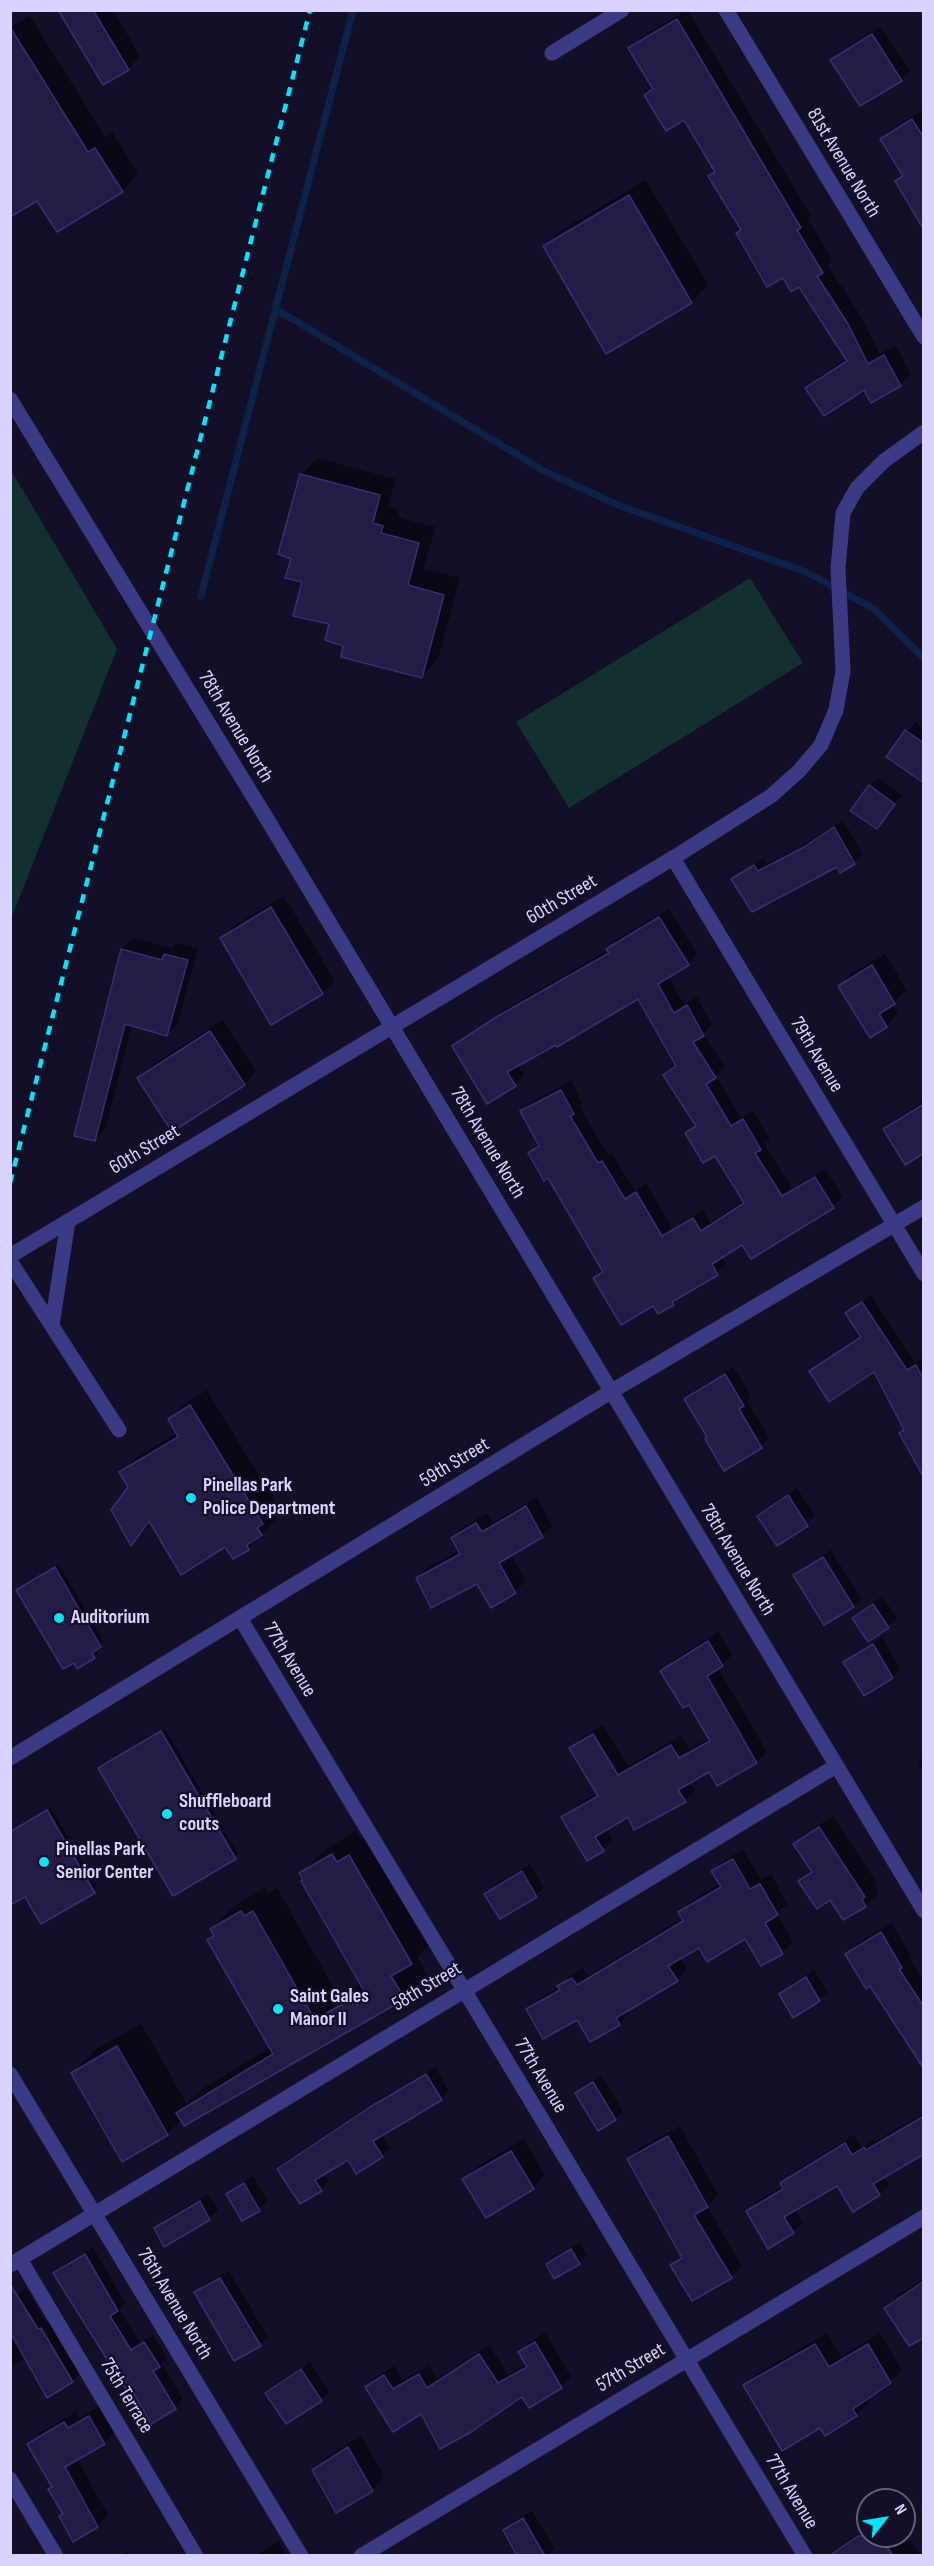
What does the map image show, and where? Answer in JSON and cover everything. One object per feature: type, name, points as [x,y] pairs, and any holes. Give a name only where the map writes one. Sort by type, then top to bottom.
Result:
[{"type":"street","points":[[552,53],[622,10]]},
{"type":"street","name":"81st Avenue North","points":[[726,10],[924,337]]},
{"type":"street","name":"78th Avenue North","points":[[10,399],[392,1026],[924,1911]]},
{"type":"street","name":"60th Street","points":[[10,1256],[673,858],[771,796],[799,771],[820,745],[837,710],[843,671],[843,627],[838,568],[843,513],[857,488],[884,461],[924,432]]},
{"type":"street","name":"79th Avenue","points":[[673,858],[924,1274]]},
{"type":"street","name":"59th Street","points":[[10,1758],[612,1391],[924,1206]]},
{"type":"street","points":[[52,1325],[68,1221]]},
{"type":"street","points":[[10,1261],[119,1430]]},
{"type":"street","name":"77th Avenue","points":[[240,1618],[805,2556]]},
{"type":"street","name":"58th Street","points":[[15,2262],[836,1766]]},
{"type":"street","name":"76th Avenue North","points":[[10,2074],[302,2556]]},
{"type":"street","name":"57th Street","points":[[361,2556],[924,2217]]},
{"type":"street","name":"75th Terrace","points":[[15,2262],[195,2556]]},
{"type":"street","points":[[10,2479],[56,2556]]},
{"type":"green space","points":[[11,470],[117,649],[11,919]]},
{"type":"green space","points":[[750,578],[803,663],[569,808],[516,722]]},
{"type":"building","points":[[58,10],[93,10],[129,70],[103,85]]},
{"type":"building","points":[[677,19],[801,228],[797,230],[823,273],[817,276],[848,324],[868,364],[884,355],[901,386],[871,403],[864,390],[824,416],[805,388],[847,361],[799,287],[791,292],[783,278],[767,287],[736,233],[741,230],[708,176],[715,172],[684,120],[666,131],[644,95],[653,89],[628,48]]},
{"type":"building","points":[[10,27],[88,152],[95,148],[123,192],[57,232],[37,201],[10,217]]},
{"type":"building","points":[[872,34],[902,81],[860,106],[830,60]]},
{"type":"building","points":[[912,119],[924,138],[924,230],[895,181],[903,176],[880,139]]},
{"type":"building","points":[[629,195],[692,303],[606,354],[543,246]]},
{"type":"building","points":[[300,474],[380,495],[373,523],[383,526],[381,533],[419,543],[408,585],[444,595],[422,678],[341,657],[343,646],[325,640],[329,624],[293,616],[302,582],[285,578],[291,559],[278,554]]},
{"type":"building","points":[[905,730],[924,743],[924,783],[886,757]]},
{"type":"building","points":[[869,785],[895,804],[877,829],[850,811]]},
{"type":"building","points":[[834,827],[855,864],[840,873],[837,867],[752,912],[731,879],[754,865],[758,871],[804,847]]},
{"type":"building","points":[[271,907],[323,994],[271,1025],[220,938]]},
{"type":"building","points":[[659,917],[689,965],[658,984],[674,1013],[687,1005],[704,1036],[693,1042],[716,1078],[706,1084],[731,1126],[743,1119],[761,1150],[755,1153],[782,1196],[815,1177],[834,1208],[751,1259],[742,1245],[712,1264],[718,1275],[672,1302],[674,1305],[658,1314],[653,1306],[621,1325],[593,1278],[603,1272],[548,1178],[544,1181],[528,1153],[539,1146],[520,1111],[561,1090],[574,1114],[570,1116],[598,1163],[602,1161],[625,1199],[636,1192],[662,1236],[693,1218],[701,1231],[744,1203],[715,1156],[703,1163],[685,1133],[696,1126],[663,1075],[676,1066],[638,999],[557,1047],[556,1045],[507,1072],[516,1086],[487,1104],[452,1046],[496,1017],[609,953],[606,949]]},
{"type":"building","points":[[121,949],[162,960],[164,954],[188,960],[167,1036],[125,1024],[95,1141],[74,1136]]},
{"type":"building","points":[[872,965],[895,1004],[879,1014],[887,1027],[870,1038],[838,986]]},
{"type":"building","points":[[210,1031],[245,1085],[172,1132],[137,1078]]},
{"type":"building","points":[[924,1104],[924,1153],[905,1165],[883,1129]]},
{"type":"building","points":[[862,1302],[907,1370],[916,1365],[924,1380],[924,1478],[899,1433],[904,1430],[874,1372],[829,1402],[809,1371],[861,1337],[845,1313]]},
{"type":"building","points":[[725,1374],[744,1406],[739,1409],[762,1448],[724,1471],[684,1399]]},
{"type":"building","name":"Pinellas Park Police Department","points":[[190,1405],[263,1524],[257,1528],[262,1535],[247,1545],[249,1550],[233,1559],[225,1547],[181,1575],[149,1521],[131,1546],[111,1510],[128,1487],[119,1472],[178,1437],[168,1419]]},
{"type":"building","points":[[788,1495],[808,1526],[777,1546],[757,1516]]},
{"type":"building","points":[[526,1506],[543,1537],[499,1563],[516,1593],[491,1608],[477,1584],[431,1608],[416,1578],[460,1554],[451,1538],[476,1523],[482,1532]]},
{"type":"building","points":[[823,1557],[854,1607],[824,1625],[793,1575]]},
{"type":"building","name":"Auditorium","points":[[55,1567],[101,1647],[92,1653],[95,1658],[77,1669],[74,1663],[63,1669],[16,1590]]},
{"type":"building","points":[[873,1604],[889,1628],[868,1642],[852,1618]]},
{"type":"building","points":[[708,1641],[723,1666],[707,1676],[757,1763],[717,1786],[709,1772],[678,1790],[686,1802],[634,1830],[628,1817],[595,1837],[604,1851],[587,1861],[561,1817],[598,1796],[569,1748],[593,1734],[618,1775],[671,1745],[679,1758],[710,1741],[689,1705],[683,1708],[660,1671]]},
{"type":"building","points":[[873,1644],[893,1678],[864,1696],[843,1662]]},
{"type":"building","name":"Shuffleboard couts","points":[[161,1731],[236,1859],[173,1896],[98,1768]]},
{"type":"building","name":"Pinellas Park Senior Center","points":[[47,1810],[95,1893],[41,1924],[25,1897],[10,1905],[10,1832]]},
{"type":"building","points":[[819,1827],[865,1897],[862,1899],[866,1907],[843,1920],[830,1900],[817,1909],[798,1881],[812,1872],[793,1844]]},
{"type":"building","name":"Saint Gales Manor II","points":[[332,1854],[337,1862],[349,1855],[412,1964],[391,1976],[405,1999],[184,2126],[176,2113],[273,2054],[207,1940],[214,1936],[210,1929],[241,1911],[244,1916],[253,1911],[315,2020],[364,1991],[301,1881],[303,1880],[299,1873]]},
{"type":"building","points":[[733,1859],[750,1889],[760,1884],[778,1915],[765,1923],[783,1954],[761,1966],[745,1939],[707,1962],[699,1948],[668,1966],[678,1981],[616,2018],[620,2025],[590,2042],[577,2020],[543,2039],[526,2009],[560,1990],[557,1986],[572,1978],[577,1985],[683,1921],[678,1912],[721,1887],[711,1871]]},
{"type":"building","points":[[522,1871],[537,1897],[500,1919],[484,1894]]},
{"type":"building","points":[[881,1932],[902,1968],[899,1969],[924,2007],[924,2069],[870,1986],[866,1989],[845,1954]]},
{"type":"building","points":[[806,1977],[820,2001],[793,2018],[779,1994]]},
{"type":"building","points":[[117,2046],[168,2135],[122,2162],[71,2073]]},
{"type":"building","points":[[426,2074],[442,2100],[373,2141],[383,2157],[356,2174],[348,2160],[315,2180],[322,2191],[300,2204],[277,2169],[370,2107]]},
{"type":"building","points":[[593,2082],[616,2120],[598,2131],[575,2093]]},
{"type":"building","points":[[924,2116],[924,2154],[873,2184],[880,2195],[853,2212],[837,2186],[784,2217],[794,2233],[768,2249],[746,2211],[783,2189],[780,2183],[845,2143],[852,2155],[864,2147],[866,2150]]},
{"type":"building","points":[[668,2136],[708,2207],[694,2215],[732,2278],[692,2301],[670,2265],[682,2258],[627,2159]]},
{"type":"building","points":[[511,2151],[534,2189],[486,2218],[462,2179]]},
{"type":"building","points":[[244,2183],[260,2211],[242,2221],[226,2194]]},
{"type":"building","points":[[200,2201],[210,2220],[164,2247],[154,2228]]},
{"type":"building","points":[[571,2249],[580,2264],[554,2279],[546,2264]]},
{"type":"building","points":[[85,2254],[118,2311],[110,2316],[131,2350],[144,2342],[160,2367],[153,2371],[176,2409],[151,2424],[129,2385],[125,2388],[53,2273]]},
{"type":"building","points":[[220,2278],[261,2346],[234,2361],[194,2292]]},
{"type":"building","points":[[924,2281],[924,2338],[909,2346],[884,2308]]},
{"type":"building","points":[[10,2284],[38,2329],[41,2328],[73,2382],[47,2398],[10,2332]]},
{"type":"building","points":[[535,2342],[562,2388],[529,2408],[522,2397],[471,2432],[440,2449],[421,2414],[393,2432],[365,2387],[384,2375],[393,2389],[419,2374],[427,2388],[479,2354],[498,2383],[527,2367],[518,2352]]},
{"type":"building","points":[[815,2344],[829,2367],[868,2344],[891,2383],[853,2409],[857,2416],[825,2436],[820,2428],[782,2451],[743,2385]]},
{"type":"building","points":[[301,2369],[322,2401],[286,2424],[265,2393]]},
{"type":"building","points":[[89,2416],[105,2444],[65,2467],[98,2527],[73,2542],[59,2516],[63,2514],[48,2489],[52,2487],[27,2444],[64,2422],[68,2428]]},
{"type":"building","points":[[348,2447],[373,2491],[336,2513],[312,2470]]},
{"type":"building","points":[[523,2518],[545,2556],[517,2556],[503,2530]]},
{"type":"building","points":[[856,2537],[856,2548],[888,2548],[893,2556],[829,2556]]},
{"type":"waterway","points":[[201,596],[353,10]]},
{"type":"waterway","points":[[276,309],[544,471],[618,505],[806,572],[874,609],[924,658]]},
{"type":"railway","points":[[10,1183],[310,10]]},
{"type":"place","name":"Pinellas Park Police Department","points":[[191,1498]]},
{"type":"place","name":"Auditorium","points":[[59,1618]]},
{"type":"place","name":"Shuffleboard couts","points":[[167,1814]]},
{"type":"place","name":"Pinellas Park Senior Center","points":[[44,1862]]},
{"type":"place","name":"Saint Gales Manor II","points":[[278,2009]]}]
